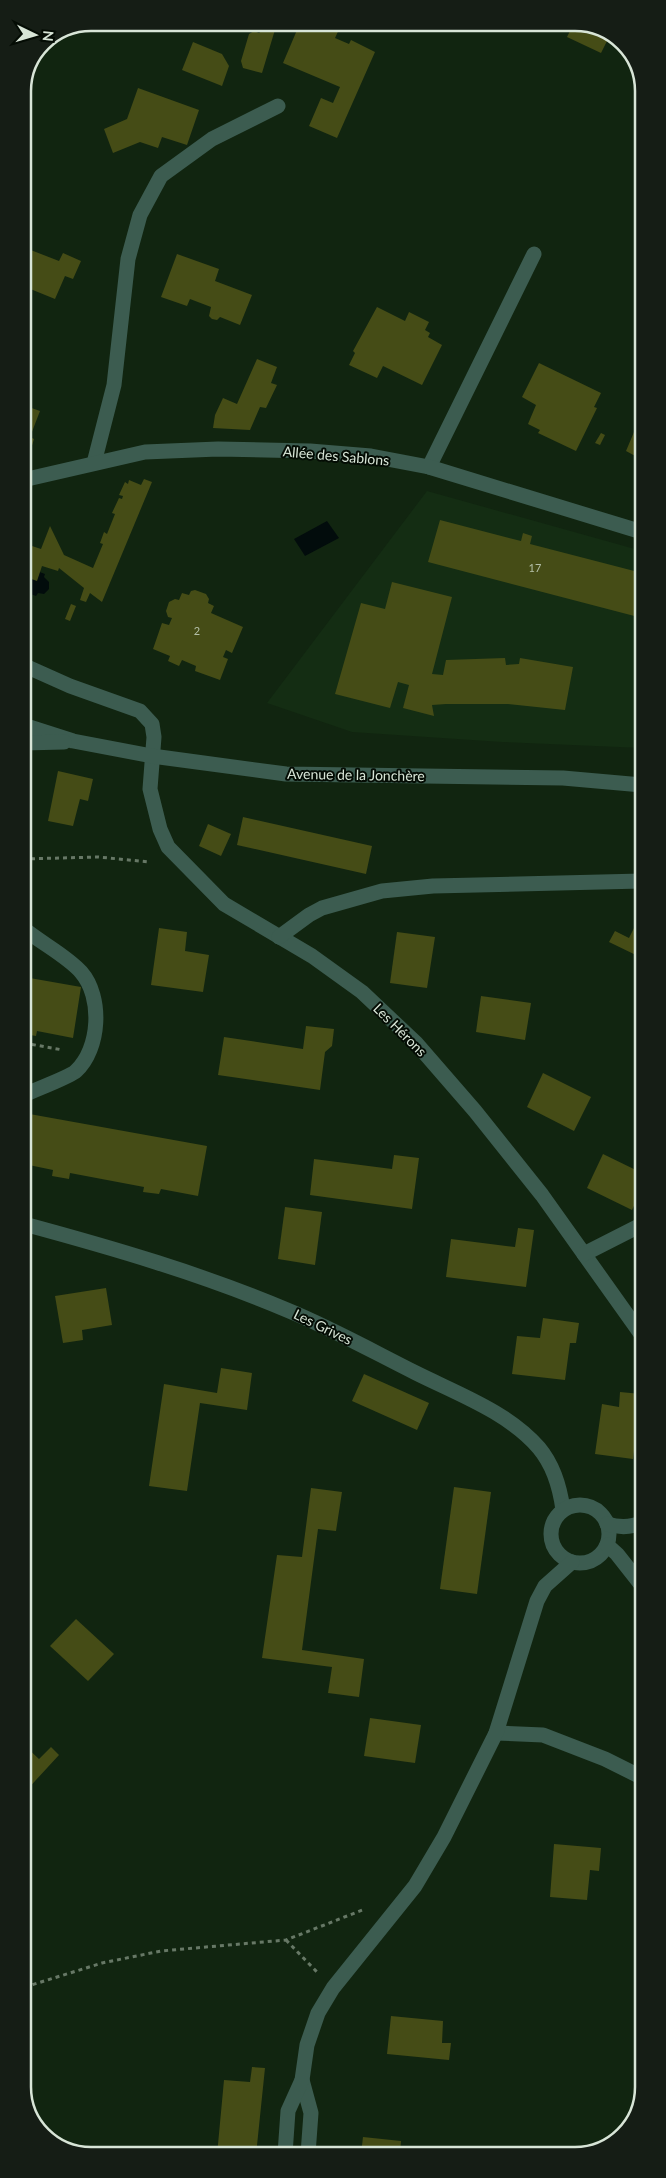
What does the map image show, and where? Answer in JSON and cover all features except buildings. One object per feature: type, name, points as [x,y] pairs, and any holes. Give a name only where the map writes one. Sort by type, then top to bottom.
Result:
[{"type":"street","points":[[94,463],[114,385],[128,260],[140,215],[161,176],[212,139],[278,106]]},
{"type":"street","points":[[429,467],[534,254]]},
{"type":"street","name":"Allée des Sablons","points":[[31,478],[145,452],[218,450],[310,451],[371,456],[429,467],[635,530]]},
{"type":"street","name":"Les Hérons","points":[[31,669],[70,686],[140,711],[152,724],[154,737],[150,789],[160,829],[168,847],[224,904],[312,956],[362,992],[416,1043],[542,1195],[635,1326]]},
{"type":"street","name":"Avenue de la Jonchère","points":[[31,728],[73,741],[152,756],[286,774],[562,778],[635,784]]},
{"type":"street","name":"Avenue de la Jonchère","points":[[31,743],[73,741]]},
{"type":"street","points":[[279,936],[322,908],[382,891],[433,886],[635,881]]},
{"type":"street","points":[[31,933],[82,973],[91,991],[96,1011],[96,1032],[88,1055],[76,1072],[31,1092]]},
{"type":"street","name":"Les Grives","points":[[31,1226],[127,1252],[288,1310],[487,1408],[528,1437],[540,1449],[552,1466],[560,1489],[563,1510]]},
{"type":"street","points":[[584,1254],[635,1228]]},
{"type":"street","points":[[573,1506],[589,1506],[602,1515],[607,1524],[609,1534],[607,1544],[593,1560],[583,1563],[572,1562],[562,1557],[555,1549],[552,1539],[552,1528],[556,1518],[563,1510],[573,1506]]},
{"type":"street","points":[[607,1524],[623,1528],[635,1526]]},
{"type":"street","points":[[607,1544],[635,1577]]},
{"type":"street","points":[[285,2147],[288,2111],[302,2080],[307,2044],[318,2013],[333,1988],[415,1886],[444,1837],[496,1733],[537,1601],[545,1586],[572,1562]]},
{"type":"street","points":[[496,1733],[543,1735],[605,1759],[635,1774]]},
{"type":"street","points":[[302,2080],[311,2113],[309,2147]]},
{"type":"path","points":[[31,859],[98,857],[188,866]]},
{"type":"path","points":[[31,1045],[88,1055]]},
{"type":"path","points":[[31,1985],[102,1963],[160,1951],[286,1940],[367,1908]]},
{"type":"path","points":[[286,1940],[333,1988]]},
{"type":"shaded area","points":[[427,491],[635,549],[635,748],[502,742],[352,732],[267,703]]},
{"type":"shaded area","points":[[327,521],[339,538],[305,556],[294,539]]},
{"type":"shaded area","points":[[31,569],[45,574],[44,577],[49,582],[49,589],[44,594],[38,593],[36,596],[31,594]]}]
